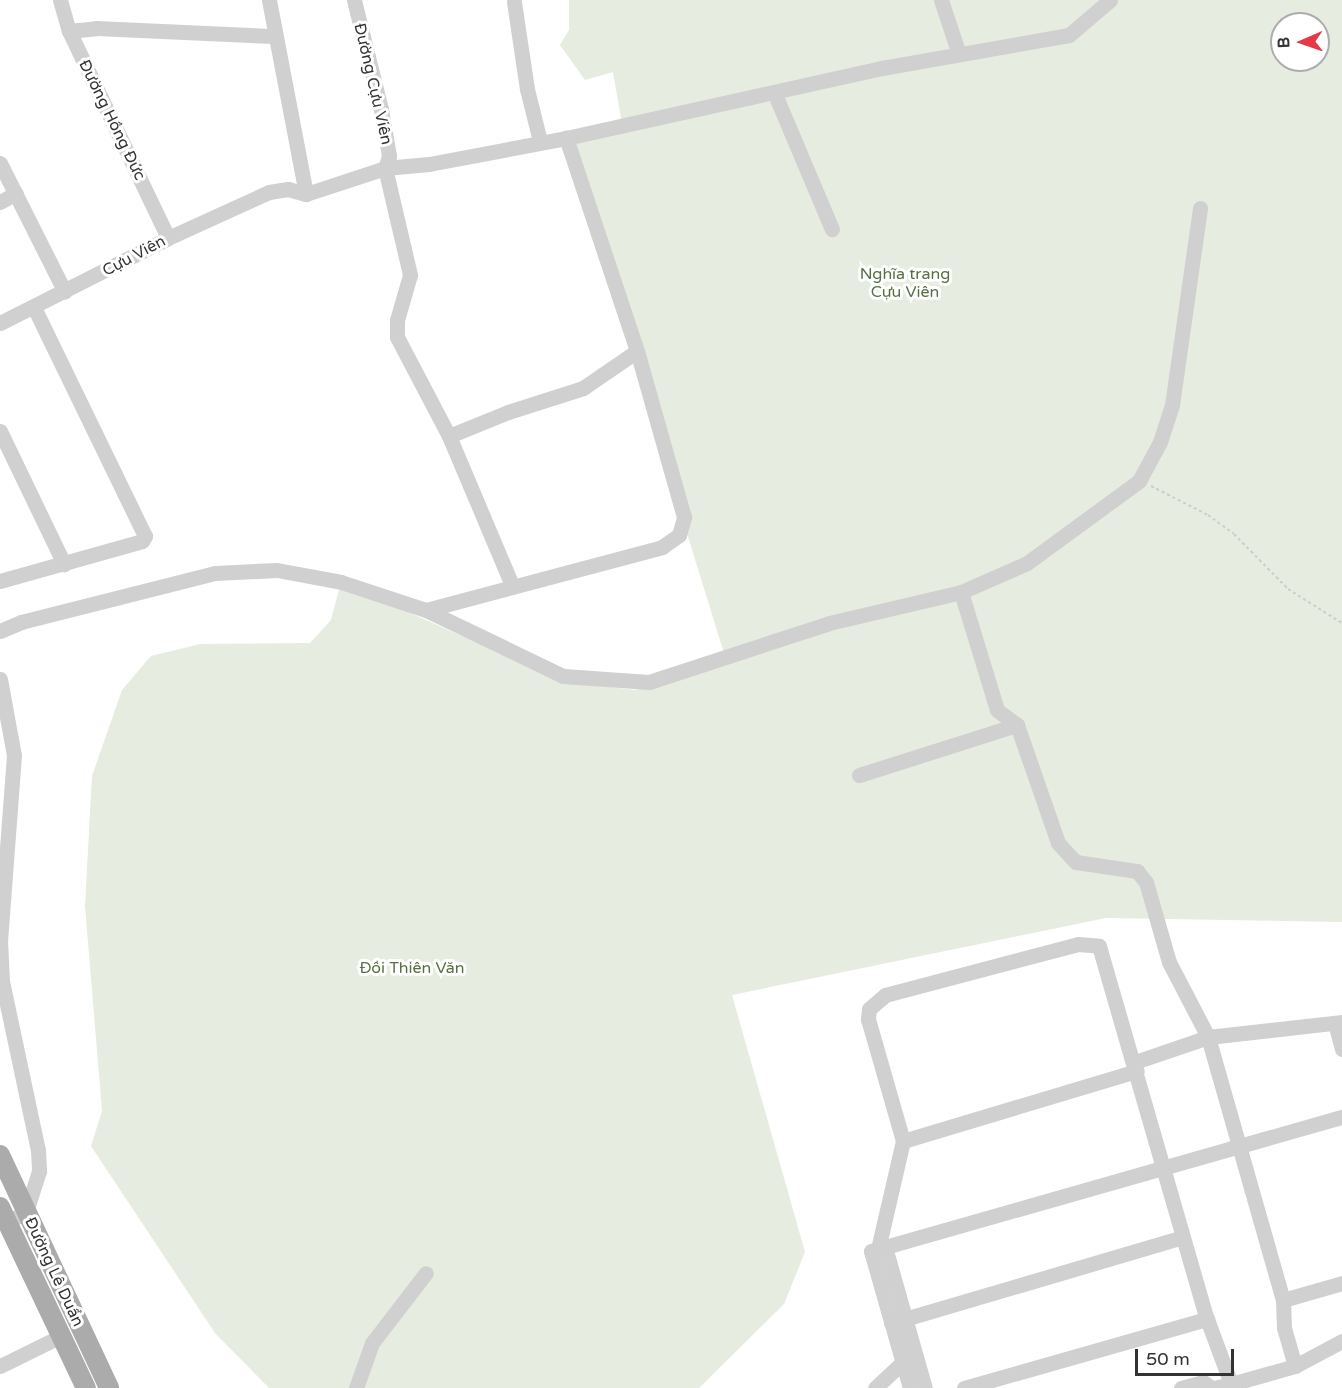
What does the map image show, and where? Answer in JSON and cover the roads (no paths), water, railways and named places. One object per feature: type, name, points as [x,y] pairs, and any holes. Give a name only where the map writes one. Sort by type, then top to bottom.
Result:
[{"type":"main road","name":"Đường Lê Duẩn","points":[[0,1155],[109,1388]]},
{"type":"main road","name":"Đường Lê Duẩn","points":[[3,1214],[59,1337],[86,1388]]},
{"type":"street","name":"Đường Hồng Đức","points":[[60,0],[69,31],[168,237]]},
{"type":"street","points":[[269,0],[306,194],[385,168],[429,164],[540,141],[566,138],[959,54],[1069,35],[1110,0]]},
{"type":"street","name":"Đường Cựu Viên","points":[[354,0],[381,109],[389,156],[385,168],[410,275],[397,320],[397,337],[449,436],[512,585]]},
{"type":"street","points":[[941,0],[959,54]]},
{"type":"street","points":[[514,2],[526,89],[540,141]]},
{"type":"street","points":[[69,31],[96,28],[275,36]]},
{"type":"street","points":[[774,92],[832,229]]},
{"type":"street","points":[[426,610],[512,585],[662,547],[679,535],[684,517],[637,351],[566,138]]},
{"type":"street","points":[[0,163],[65,292]]},
{"type":"street","name":"Cựu Viên","points":[[0,323],[65,292],[168,237],[269,192],[288,189],[306,194]]},
{"type":"street","points":[[0,202],[16,193]]},
{"type":"street","points":[[0,631],[21,622],[192,579],[245,570],[300,573],[426,610],[563,676],[649,682],[839,620],[961,592],[1027,563],[1139,481],[1160,442],[1172,405],[1200,208]]},
{"type":"street","points":[[0,581],[142,541],[145,530],[34,307]]},
{"type":"street","points":[[449,436],[583,388],[637,351]]},
{"type":"street","points":[[0,432],[64,564]]},
{"type":"street","points":[[961,592],[998,710],[1017,725],[1058,843],[1067,856],[1076,862],[1137,871],[1146,882],[1169,962],[1208,1037],[1283,1300],[1284,1328],[1295,1366]]},
{"type":"street","points":[[0,679],[14,755],[0,940],[2,981],[38,1150],[39,1171],[26,1212],[3,1214]]},
{"type":"street","points":[[859,775],[1017,725]]},
{"type":"street","points":[[925,1388],[899,1321],[878,1249],[903,1141],[868,1019],[869,1010],[885,995],[1078,944],[1093,945],[1104,954],[1207,1319],[1232,1386]]},
{"type":"street","points":[[903,1141],[1136,1066],[1208,1037],[1338,1022],[1342,1049]]},
{"type":"street","points":[[878,1249],[1240,1148],[1342,1117]]},
{"type":"street","points":[[899,1321],[1183,1237]]},
{"type":"street","points":[[356,1388],[372,1343],[426,1273]]},
{"type":"street","points":[[1283,1300],[1342,1283]]},
{"type":"street","points":[[964,1388],[1207,1319]]},
{"type":"street","points":[[899,1321],[903,1362],[910,1388]]},
{"type":"street","points":[[0,1366],[59,1337]]},
{"type":"street","points":[[1181,1388],[1203,1382],[1213,1388],[1232,1386],[1295,1366],[1342,1341]]},
{"type":"street","points":[[874,1388],[903,1362]]},
{"type":"park label","name":"Nghĩa trang Cựu Viên","points":[[905,283]]},
{"type":"park label","name":"Đồi Thiên Văn","points":[[412,968]]}]
